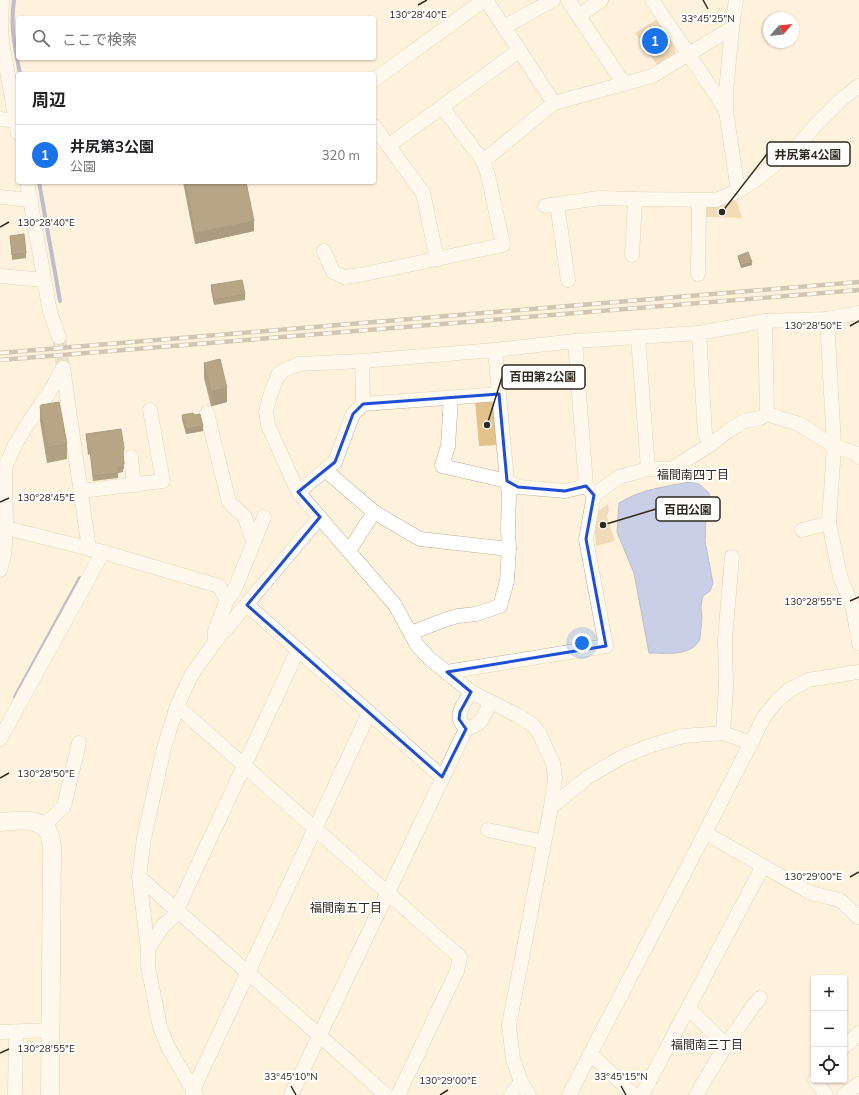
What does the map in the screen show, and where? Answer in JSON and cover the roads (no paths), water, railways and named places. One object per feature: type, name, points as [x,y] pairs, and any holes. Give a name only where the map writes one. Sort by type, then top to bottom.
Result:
[{"type":"street","points":[[2,0],[1,42],[16,122]]},
{"type":"street","points":[[376,79],[485,0],[520,50],[554,103]]},
{"type":"street","points":[[504,27],[553,0]]},
{"type":"street","points":[[568,0],[624,84]]},
{"type":"street","points":[[579,16],[601,0]]},
{"type":"street","points":[[652,0],[726,111]]},
{"type":"street","points":[[736,0],[726,92],[726,111],[738,190]]},
{"type":"street","points":[[484,161],[554,103],[652,76],[732,28]]},
{"type":"street","points":[[388,146],[520,50]]},
{"type":"street","points":[[568,280],[551,205],[599,198],[716,200],[757,179],[796,148],[842,98],[859,86]]},
{"type":"street","points":[[324,251],[333,272],[344,277],[502,246],[484,161],[442,107]]},
{"type":"street","points":[[0,119],[16,127]]},
{"type":"street","points":[[376,129],[423,193],[437,259]]},
{"type":"street","points":[[28,184],[50,312],[59,337]]},
{"type":"street","points":[[0,197],[31,200]]},
{"type":"street","points":[[632,255],[635,199]]},
{"type":"street","points":[[698,274],[699,200]]},
{"type":"street","points":[[0,276],[44,280]]},
{"type":"street","points":[[529,1095],[521,1082],[513,1059],[509,1024],[551,806],[555,778],[553,763],[548,749],[533,725],[472,692],[429,658],[417,645],[395,605],[298,492],[268,425],[266,411],[278,375],[284,370],[299,364],[362,361],[495,350],[575,341],[699,333],[765,321],[826,319],[859,313]]},
{"type":"street","points":[[826,319],[834,446],[829,523],[840,576],[853,608],[859,643]]},
{"type":"street","points":[[765,321],[767,414]]},
{"type":"street","points":[[699,333],[705,434],[710,445]]},
{"type":"street","points":[[638,337],[648,469]]},
{"type":"street","points":[[447,672],[606,646],[586,538],[590,490],[575,341]]},
{"type":"street","points":[[411,633],[447,619],[476,614],[500,606],[507,581],[509,549],[509,494],[495,350]]},
{"type":"street","points":[[298,492],[335,462],[354,414],[363,404],[362,361]]},
{"type":"street","points":[[1,562],[6,528],[2,465],[52,388],[63,368],[89,549]]},
{"type":"street","points":[[363,404],[499,394]]},
{"type":"street","points":[[451,398],[448,446],[442,466],[507,481],[518,486],[565,490],[590,490],[619,477],[648,469],[670,470],[710,445],[744,421],[760,418],[767,414],[799,424],[834,446],[855,453],[859,457]]},
{"type":"street","points":[[81,491],[163,481],[150,410]]},
{"type":"street","points":[[207,413],[229,502],[245,517],[254,542]]},
{"type":"street","points":[[131,457],[134,484]]},
{"type":"street","points":[[325,470],[374,512],[420,539],[509,549]]},
{"type":"street","points":[[349,551],[374,512]]},
{"type":"street","points":[[215,642],[215,631],[227,600],[234,591],[264,517]]},
{"type":"street","points":[[194,1093],[168,1048],[160,1027],[148,966],[148,949],[139,877],[144,838],[164,748],[177,706],[192,674],[215,642],[320,517]]},
{"type":"street","points":[[802,530],[829,523]]},
{"type":"street","points":[[6,528],[103,552],[219,586],[227,600]]},
{"type":"street","points":[[0,739],[103,552]]},
{"type":"street","points":[[723,733],[726,687],[725,639],[732,557]]},
{"type":"street","points":[[247,605],[442,777]]},
{"type":"street","points":[[148,949],[163,926],[174,916],[298,650]]},
{"type":"street","points":[[569,1095],[764,717],[776,702],[788,691],[808,680],[859,672]]},
{"type":"street","points":[[466,729],[460,719],[460,712],[463,704],[472,692]]},
{"type":"street","points":[[291,1095],[466,729],[481,721],[491,702]]},
{"type":"street","points":[[177,706],[460,957],[456,971],[398,1095]]},
{"type":"street","points":[[194,1093],[369,713]]},
{"type":"street","points":[[551,806],[588,777],[624,756],[652,745],[683,736],[723,733],[751,743]]},
{"type":"street","points":[[44,826],[64,806],[79,743]]},
{"type":"street","points":[[0,822],[36,822],[44,826],[50,835],[52,848],[50,1095]]},
{"type":"street","points":[[488,830],[544,842]]},
{"type":"street","points":[[705,833],[810,893],[840,900],[858,917]]},
{"type":"street","points":[[642,1095],[763,866]]},
{"type":"street","points":[[139,877],[386,1095]]},
{"type":"street","points":[[696,1095],[726,1045],[760,998]]},
{"type":"street","points":[[688,1008],[726,1045]]},
{"type":"street","points":[[0,1032],[51,1030]]},
{"type":"street","points":[[15,1095],[16,1032]]},
{"type":"street","points":[[847,1044],[859,1033]]},
{"type":"street","points":[[590,1053],[634,1095]]},
{"type":"street","points":[[512,1095],[521,1082]]},
{"type":"street","points":[[818,1083],[826,1095]]},
{"type":"street","points":[[844,1095],[859,1084]]},
{"type":"water","points":[[689,482],[699,484],[709,493],[712,505],[706,521],[705,541],[713,583],[710,591],[703,596],[702,599],[700,639],[691,649],[678,653],[649,653],[634,573],[617,532],[619,503],[645,492]]},
{"type":"waterway","points":[[14,0],[13,28],[16,52]]},
{"type":"waterway","points":[[18,60],[20,72]]},
{"type":"waterway","points":[[39,184],[60,301]]},
{"type":"waterway","points":[[15,697],[80,578]]},
{"type":"tunnel","points":[[59,337],[63,368]]},
{"type":"railway","points":[[0,353],[859,282]]},
{"type":"railway","points":[[0,360],[859,290]]},
{"type":"place","name":"井尻第3公園","points":[[655,41]]},
{"type":"place","name":"井尻第4公園","points":[[722,212]]},
{"type":"place","name":"百田第2公園","points":[[487,425]]},
{"type":"place","name":"百田公園","points":[[603,525]]},
{"type":"district","name":"福間南四丁目","points":[[693,475]]},
{"type":"district","name":"福間南五丁目","points":[[346,908]]},
{"type":"district","name":"福間南三丁目","points":[[707,1045]]}]
